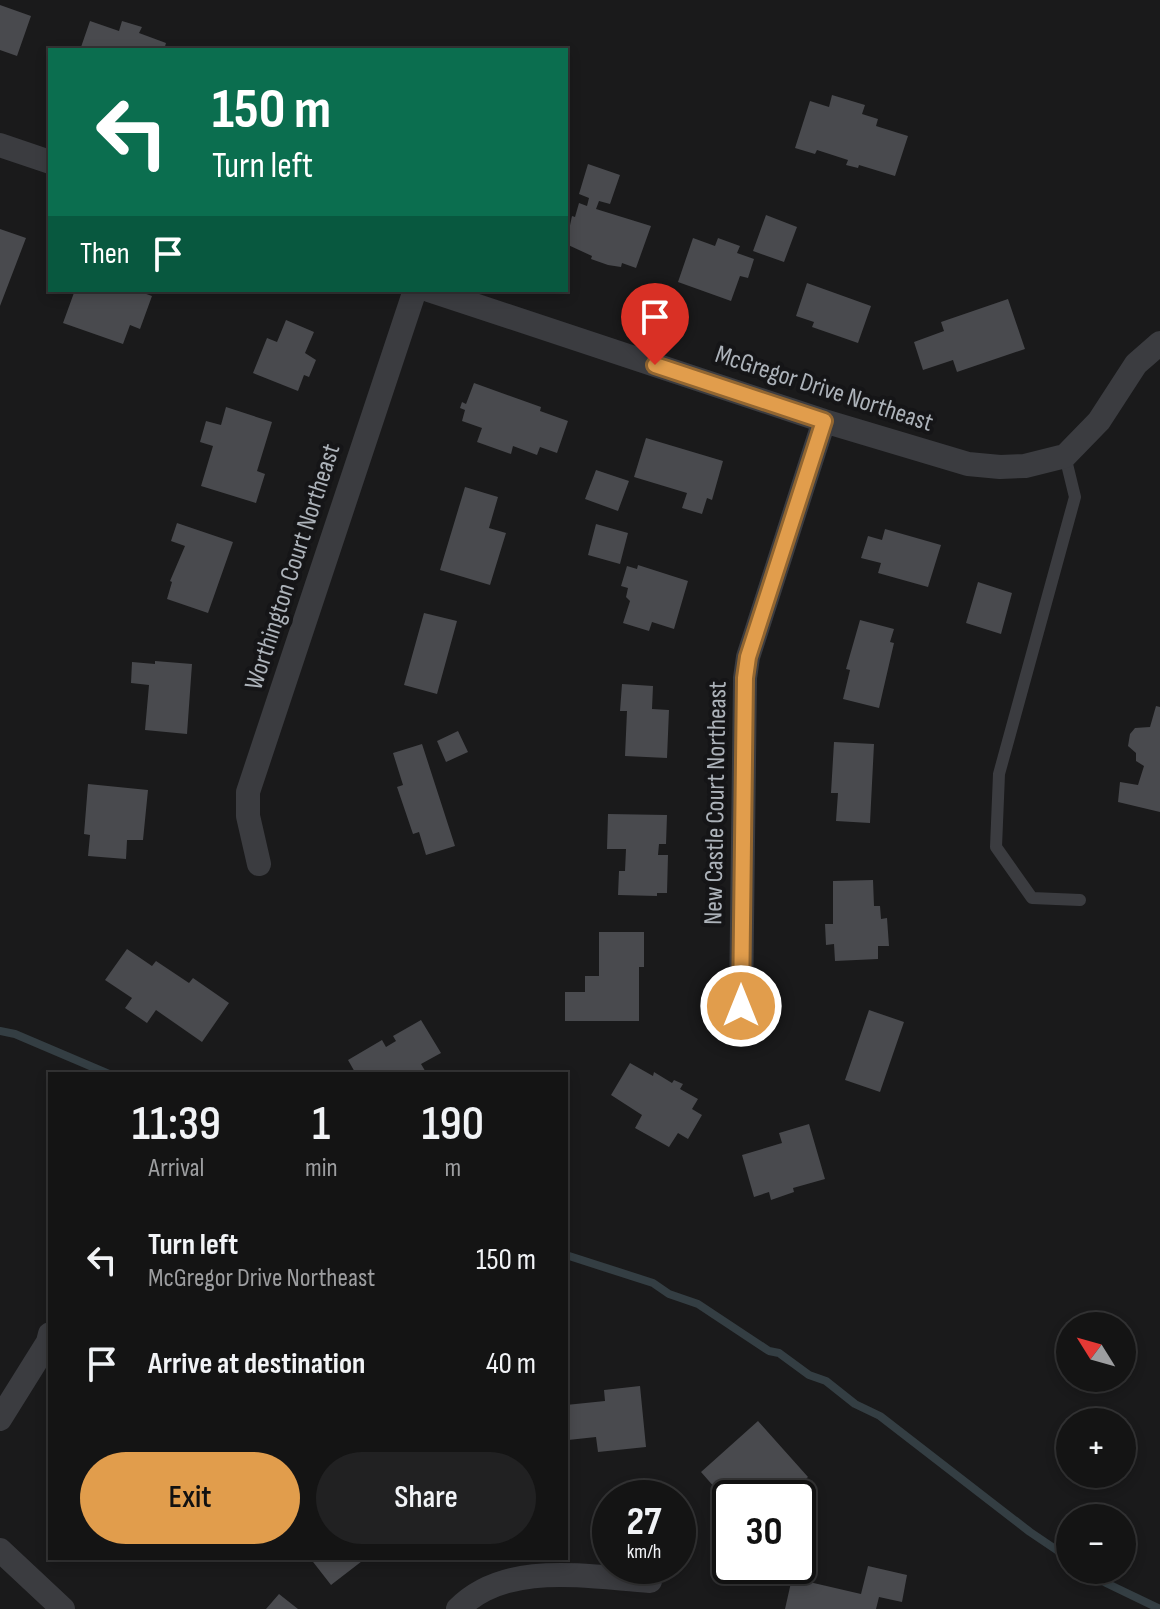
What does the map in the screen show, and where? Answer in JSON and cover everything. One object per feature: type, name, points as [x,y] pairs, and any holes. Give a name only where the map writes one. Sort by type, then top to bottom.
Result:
[{"type":"street","points":[[0,145],[48,161]]},
{"type":"street","name":"Worthington Court Northeast","points":[[259,864],[248,816],[248,792],[414,292]]},
{"type":"street","name":"McGregor Drive Northeast","points":[[435,292],[824,421],[968,464],[1025,466],[1065,456]]},
{"type":"street","points":[[1065,456],[1099,421],[1136,364],[1160,343]]},
{"type":"street","name":"New Castle Court Northeast","points":[[741,1006],[745,678],[748,657],[824,421]]},
{"type":"street","points":[[0,1419],[48,1342]]},
{"type":"street","points":[[0,1550],[63,1609]]},
{"type":"street","points":[[458,1609],[468,1598],[484,1589],[515,1578],[552,1575],[592,1577]]},
{"type":"lane","points":[[1065,456],[1075,497],[999,774],[996,847],[1032,898],[1080,900]]},
{"type":"building","points":[[0,5],[31,16],[17,56],[0,50]]},
{"type":"building","points":[[90,21],[119,31],[122,21],[142,27],[139,33],[166,43],[165,48],[81,48]]},
{"type":"building","points":[[832,95],[865,105],[862,114],[878,119],[876,126],[908,136],[895,176],[859,165],[858,168],[846,165],[848,160],[817,150],[815,154],[795,148],[810,101],[829,107]]},
{"type":"building","points":[[588,164],[620,175],[610,204],[599,201],[596,209],[651,226],[636,268],[622,263],[621,267],[608,265],[568,245],[572,216],[575,217],[579,203],[587,206],[589,198],[579,194]]},
{"type":"building","points":[[766,215],[797,227],[784,262],[753,251]]},
{"type":"building","points":[[0,229],[26,238],[0,306]]},
{"type":"building","points":[[693,238],[715,246],[718,238],[740,246],[737,253],[754,259],[748,278],[740,276],[731,301],[678,282]]},
{"type":"building","points":[[807,283],[871,306],[858,343],[812,327],[814,322],[796,316]]},
{"type":"building","points":[[74,292],[141,292],[152,296],[140,329],[130,325],[123,344],[63,323]]},
{"type":"building","points":[[1008,299],[1025,349],[957,372],[953,360],[923,370],[914,342],[944,331],[941,322]]},
{"type":"building","points":[[286,320],[314,332],[305,353],[316,360],[309,377],[304,375],[298,391],[253,373],[267,338],[277,342]]},
{"type":"building","points":[[474,383],[541,407],[540,411],[568,421],[557,453],[540,447],[537,455],[513,446],[511,454],[477,442],[482,428],[462,421],[465,410],[460,408],[462,402],[466,404]]},
{"type":"building","points":[[226,407],[272,422],[257,471],[265,474],[256,503],[201,486],[213,446],[200,442],[206,421],[221,425]]},
{"type":"building","points":[[646,438],[723,461],[712,500],[707,498],[702,514],[682,508],[687,493],[634,477]]},
{"type":"building","points":[[596,470],[629,481],[618,511],[585,499]]},
{"type":"building","points":[[465,487],[498,497],[489,528],[506,533],[490,585],[440,570]]},
{"type":"building","points":[[177,523],[233,542],[208,613],[167,599],[170,581],[185,546],[171,541]]},
{"type":"building","points":[[596,524],[628,533],[620,564],[588,555]]},
{"type":"building","points":[[885,529],[941,545],[928,587],[878,573],[881,563],[861,558],[868,536],[882,540]]},
{"type":"building","points":[[638,565],[688,581],[674,629],[652,622],[649,631],[623,623],[630,601],[626,597],[628,588],[621,586],[627,566],[637,569]]},
{"type":"building","points":[[978,582],[1012,593],[1001,634],[966,623]]},
{"type":"building","points":[[424,613],[457,621],[437,694],[404,685]]},
{"type":"building","points":[[860,620],[894,629],[890,642],[894,643],[879,708],[843,699],[850,670],[846,669]]},
{"type":"building","points":[[155,661],[192,664],[187,734],[145,730],[149,685],[131,683],[132,662],[155,664]]},
{"type":"building","points":[[622,684],[653,686],[652,709],[669,710],[667,758],[625,756],[627,711],[620,711]]},
{"type":"building","points":[[1156,706],[1160,707],[1160,812],[1118,802],[1120,782],[1138,785],[1144,766],[1136,761],[1136,753],[1128,746],[1130,734],[1135,728],[1150,727]]},
{"type":"building","points":[[458,731],[468,752],[446,762],[437,741]]},
{"type":"building","points":[[834,742],[874,744],[870,823],[836,821],[838,793],[831,793]]},
{"type":"building","points":[[422,744],[455,846],[426,855],[419,832],[413,834],[397,787],[403,785],[393,753]]},
{"type":"building","points":[[88,784],[148,790],[143,840],[127,840],[126,859],[88,856],[90,835],[84,834]]},
{"type":"building","points":[[608,814],[667,815],[666,844],[659,844],[658,855],[668,855],[667,893],[657,893],[657,896],[618,895],[619,871],[625,871],[626,849],[607,849]]},
{"type":"building","points":[[873,880],[874,906],[880,906],[881,919],[887,918],[889,946],[878,946],[878,959],[835,961],[834,944],[826,945],[825,924],[833,924],[833,881]]},
{"type":"building","points":[[599,932],[644,932],[644,967],[639,967],[639,1021],[565,1021],[565,992],[585,992],[585,976],[599,976]]},
{"type":"building","points":[[127,949],[152,966],[156,961],[189,983],[193,978],[229,1003],[202,1042],[156,1010],[147,1023],[125,1008],[132,998],[105,980]]},
{"type":"building","points":[[869,1010],[904,1022],[880,1092],[845,1080]]},
{"type":"building","points":[[421,1020],[441,1053],[421,1064],[426,1072],[355,1072],[348,1060],[382,1040],[386,1047],[396,1041],[393,1036]]},
{"type":"building","points":[[630,1063],[653,1076],[654,1072],[672,1083],[674,1080],[683,1084],[680,1089],[698,1099],[692,1109],[702,1115],[688,1139],[678,1133],[669,1147],[635,1128],[642,1115],[611,1095]]},
{"type":"building","points":[[809,1124],[825,1179],[793,1188],[794,1192],[771,1200],[769,1192],[754,1197],[742,1155],[782,1143],[779,1133]]},
{"type":"building","points":[[640,1386],[646,1447],[598,1452],[596,1437],[568,1440],[568,1405],[605,1401],[604,1390]]},
{"type":"building","points":[[758,1421],[808,1477],[805,1480],[712,1480],[712,1485],[701,1472]]},
{"type":"building","points":[[312,1560],[363,1560],[331,1585]]},
{"type":"building","points":[[868,1566],[907,1575],[902,1602],[879,1597],[876,1609],[785,1609],[791,1584],[816,1584],[861,1594]]},
{"type":"building","points":[[279,1594],[298,1609],[266,1609]]},
{"type":"waterway","points":[[0,1031],[15,1034],[104,1072]]},
{"type":"waterway","points":[[568,1256],[653,1283],[669,1294],[698,1304],[769,1351],[779,1353],[809,1375],[826,1381],[855,1404],[880,1416],[1056,1550]]},
{"type":"waterway","points":[[1108,1584],[1160,1609]]},
{"type":"route","points":[[655,365],[824,421],[748,657],[745,678],[741,1006]]}]
